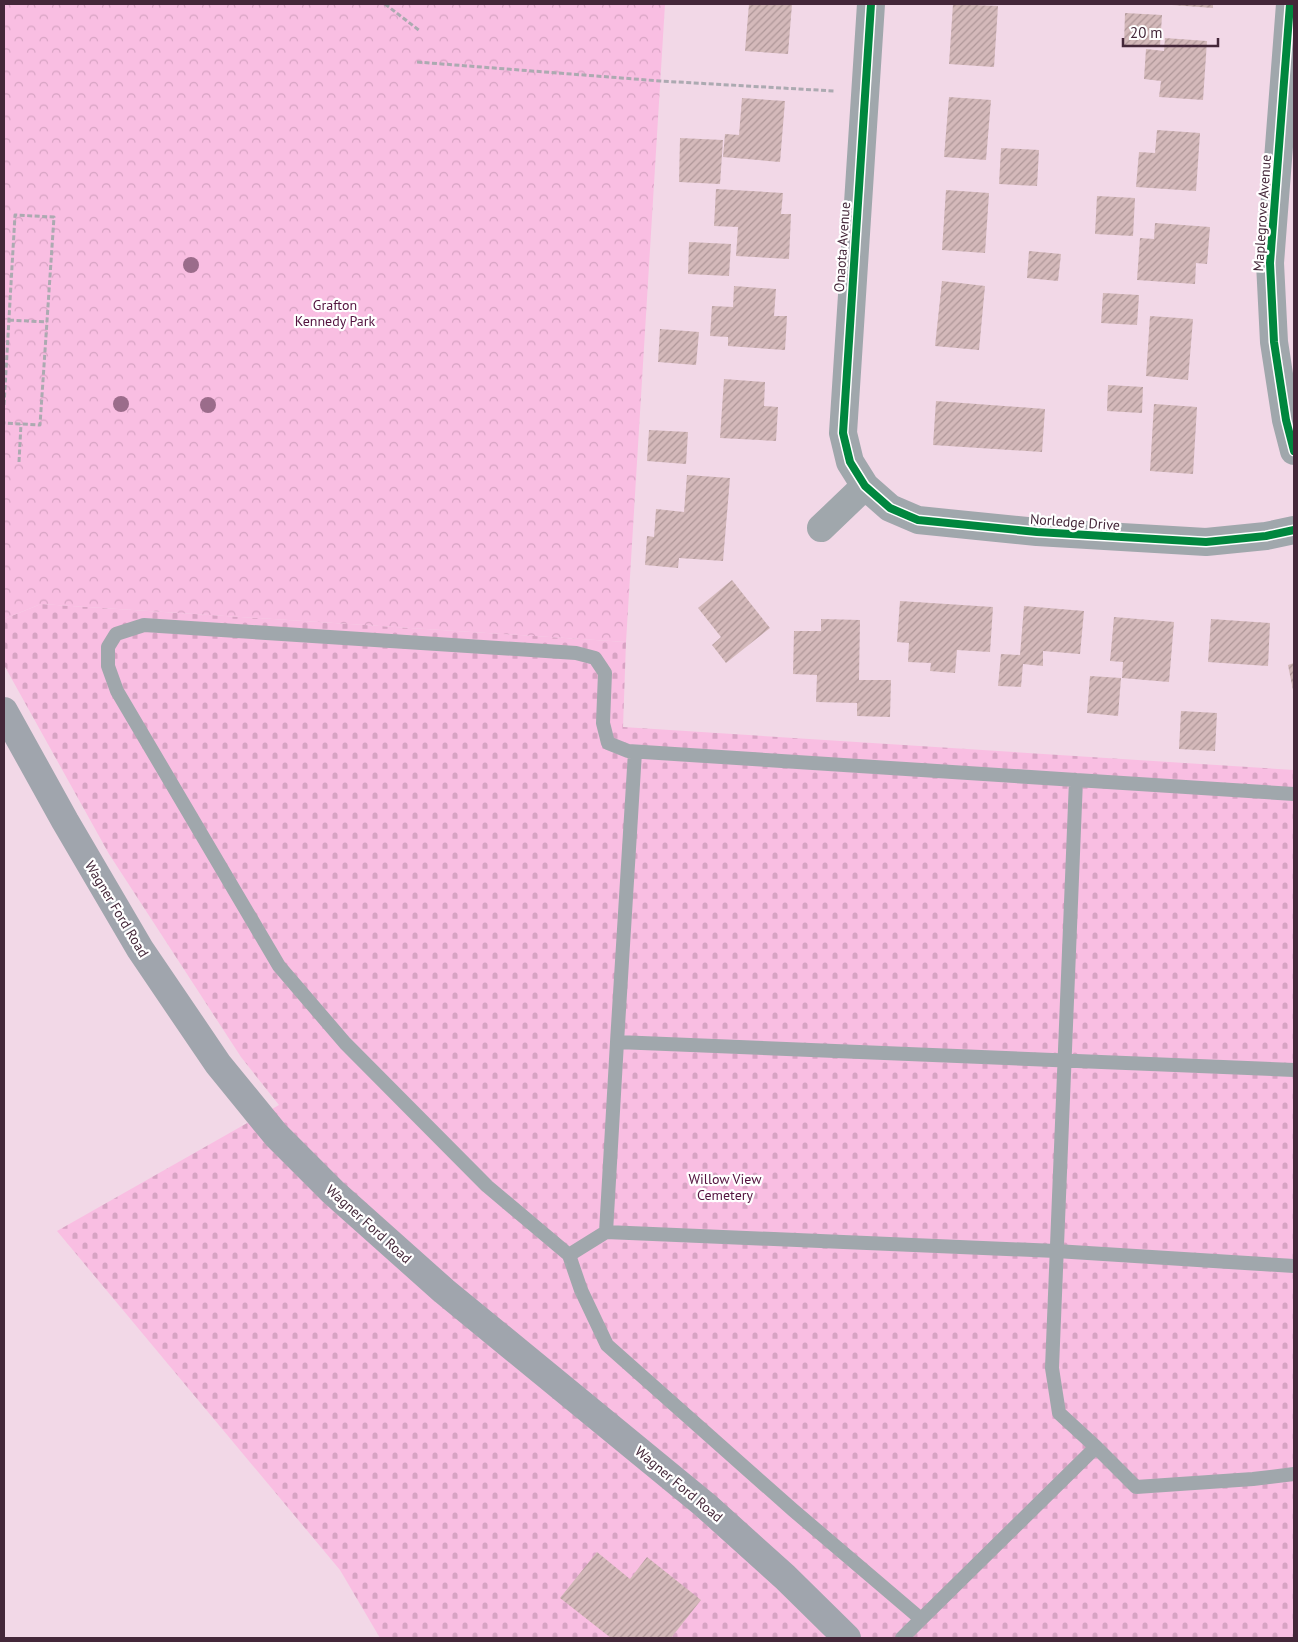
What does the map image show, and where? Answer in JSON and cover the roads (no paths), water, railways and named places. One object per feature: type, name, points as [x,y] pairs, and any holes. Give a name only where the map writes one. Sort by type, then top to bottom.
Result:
[{"type":"main road","name":"Wagner Ford Road","points":[[4,711],[65,821],[140,949],[218,1064],[276,1135],[333,1192],[444,1291],[712,1512],[785,1577],[847,1638]]},
{"type":"street","name":"Onaota Avenue","points":[[865,486],[850,462],[843,432],[871,4]]},
{"type":"street","name":"Maplegrove Avenue","points":[[1290,4],[1270,263],[1274,342],[1286,420],[1294,451]]},
{"type":"street","points":[[821,528],[865,486]]},
{"type":"street","name":"Norledge Drive","points":[[865,486],[890,508],[918,520],[1037,532],[1206,542],[1266,536],[1294,530]]},
{"type":"lane","points":[[922,1619],[792,1510],[607,1345],[581,1290],[569,1255],[487,1186],[345,1043],[279,966],[117,691],[108,666],[108,647],[116,634],[144,625],[576,653],[595,658],[605,674],[603,724],[608,743],[628,751],[1294,794]]},
{"type":"lane","points":[[606,1232],[635,752]]},
{"type":"lane","points":[[1076,780],[1052,1368],[1059,1414],[1096,1447],[1136,1487],[1253,1479],[1294,1474]]},
{"type":"lane","points":[[617,1042],[1294,1070]]},
{"type":"lane","points":[[569,1255],[606,1232],[1056,1251],[1294,1266]]},
{"type":"lane","points":[[902,1638],[1096,1447]]},
{"type":"park label","name":"Grafton Kennedy Park","points":[[335,314]]},
{"type":"park label","name":"Willow View Cemetery","points":[[725,1188]]}]
